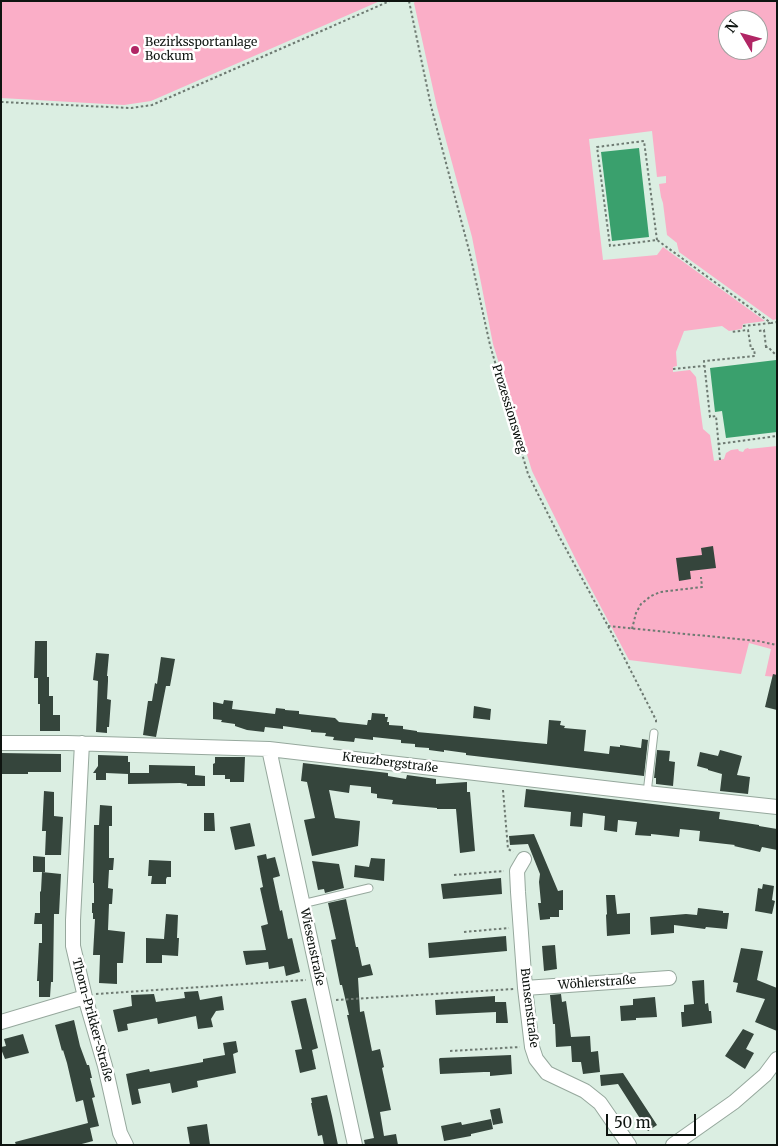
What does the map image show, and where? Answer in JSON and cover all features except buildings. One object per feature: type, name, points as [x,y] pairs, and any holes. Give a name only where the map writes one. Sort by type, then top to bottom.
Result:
[{"type":"street","name":"Kreuzbergstraße","points":[[1,742],[269,748],[647,794],[777,807]]},
{"type":"street","name":"Thorn-Prikker-Straße","points":[[82,743],[73,946],[84,998],[105,1066],[120,1133],[126,1145]]},
{"type":"street","name":"Wiesenstraße","points":[[269,748],[355,1145]]},
{"type":"street","name":"Bunsenstraße","points":[[521,865],[520,927],[532,1047],[536,1059],[547,1072],[585,1091],[600,1103],[629,1145]]},
{"type":"street","name":"Wöhlerstraße","points":[[525,988],[669,978]]},
{"type":"street","points":[[1,1022],[84,998]]},
{"type":"street","points":[[673,1145],[734,1102],[764,1075],[777,1059]]},
{"type":"lane","points":[[647,794],[654,733]]},
{"type":"lane","points":[[302,904],[369,888]]},
{"type":"path","points":[[1,102],[131,108],[152,105],[390,1]]},
{"type":"path","name":"Prozessionsweg","points":[[409,1],[431,106],[470,254],[490,345],[528,474],[656,720],[654,733]]},
{"type":"path","points":[[658,240],[644,140],[597,147],[610,246],[658,240],[771,323]]},
{"type":"path","points":[[743,326],[777,322]]},
{"type":"path","points":[[720,460],[716,416],[710,417],[704,361],[755,356],[756,349],[751,349],[748,330],[731,332]]},
{"type":"path","points":[[759,331],[764,330],[766,347],[777,356]]},
{"type":"path","points":[[673,369],[704,366]]},
{"type":"path","points":[[718,444],[777,436]]},
{"type":"path","points":[[632,629],[636,613],[641,604],[651,596],[660,592],[702,587],[702,577]]},
{"type":"path","points":[[608,626],[731,638],[777,645]]},
{"type":"path","points":[[454,875],[508,870],[521,865],[508,849],[503,776]]},
{"type":"path","points":[[464,932],[520,927]]},
{"type":"path","points":[[84,998],[99,994],[319,979]]},
{"type":"path","points":[[324,1000],[525,988]]},
{"type":"path","points":[[450,1051],[532,1047]]},
{"type":"shaded area","name":"Bezirkssportanlage Bockum","points":[[1,1],[380,1],[151,101],[124,105],[1,98]]},
{"type":"shaded area","points":[[415,1],[777,1],[777,319],[773,320],[679,252],[677,243],[667,235],[659,184],[666,183],[666,176],[657,177],[652,131],[589,139],[603,260],[657,255],[663,247],[765,321],[743,324],[742,329],[729,331],[722,326],[684,331],[676,352],[677,366],[673,367],[673,372],[690,370],[696,377],[703,429],[710,435],[714,461],[724,459],[726,453],[731,450],[738,449],[743,452],[748,448],[777,446],[777,677],[765,676],[771,649],[749,643],[741,674],[629,660],[578,564],[532,471],[493,344],[472,237],[437,107]]},
{"type":"shaded area","points":[[639,148],[649,237],[612,241],[601,152]]},
{"type":"shaded area","points":[[776,360],[777,432],[726,438],[722,411],[715,412],[710,368]]},
{"type":"place","name":"Bezirkssportanlage Bockum","points":[[135,50]]}]
